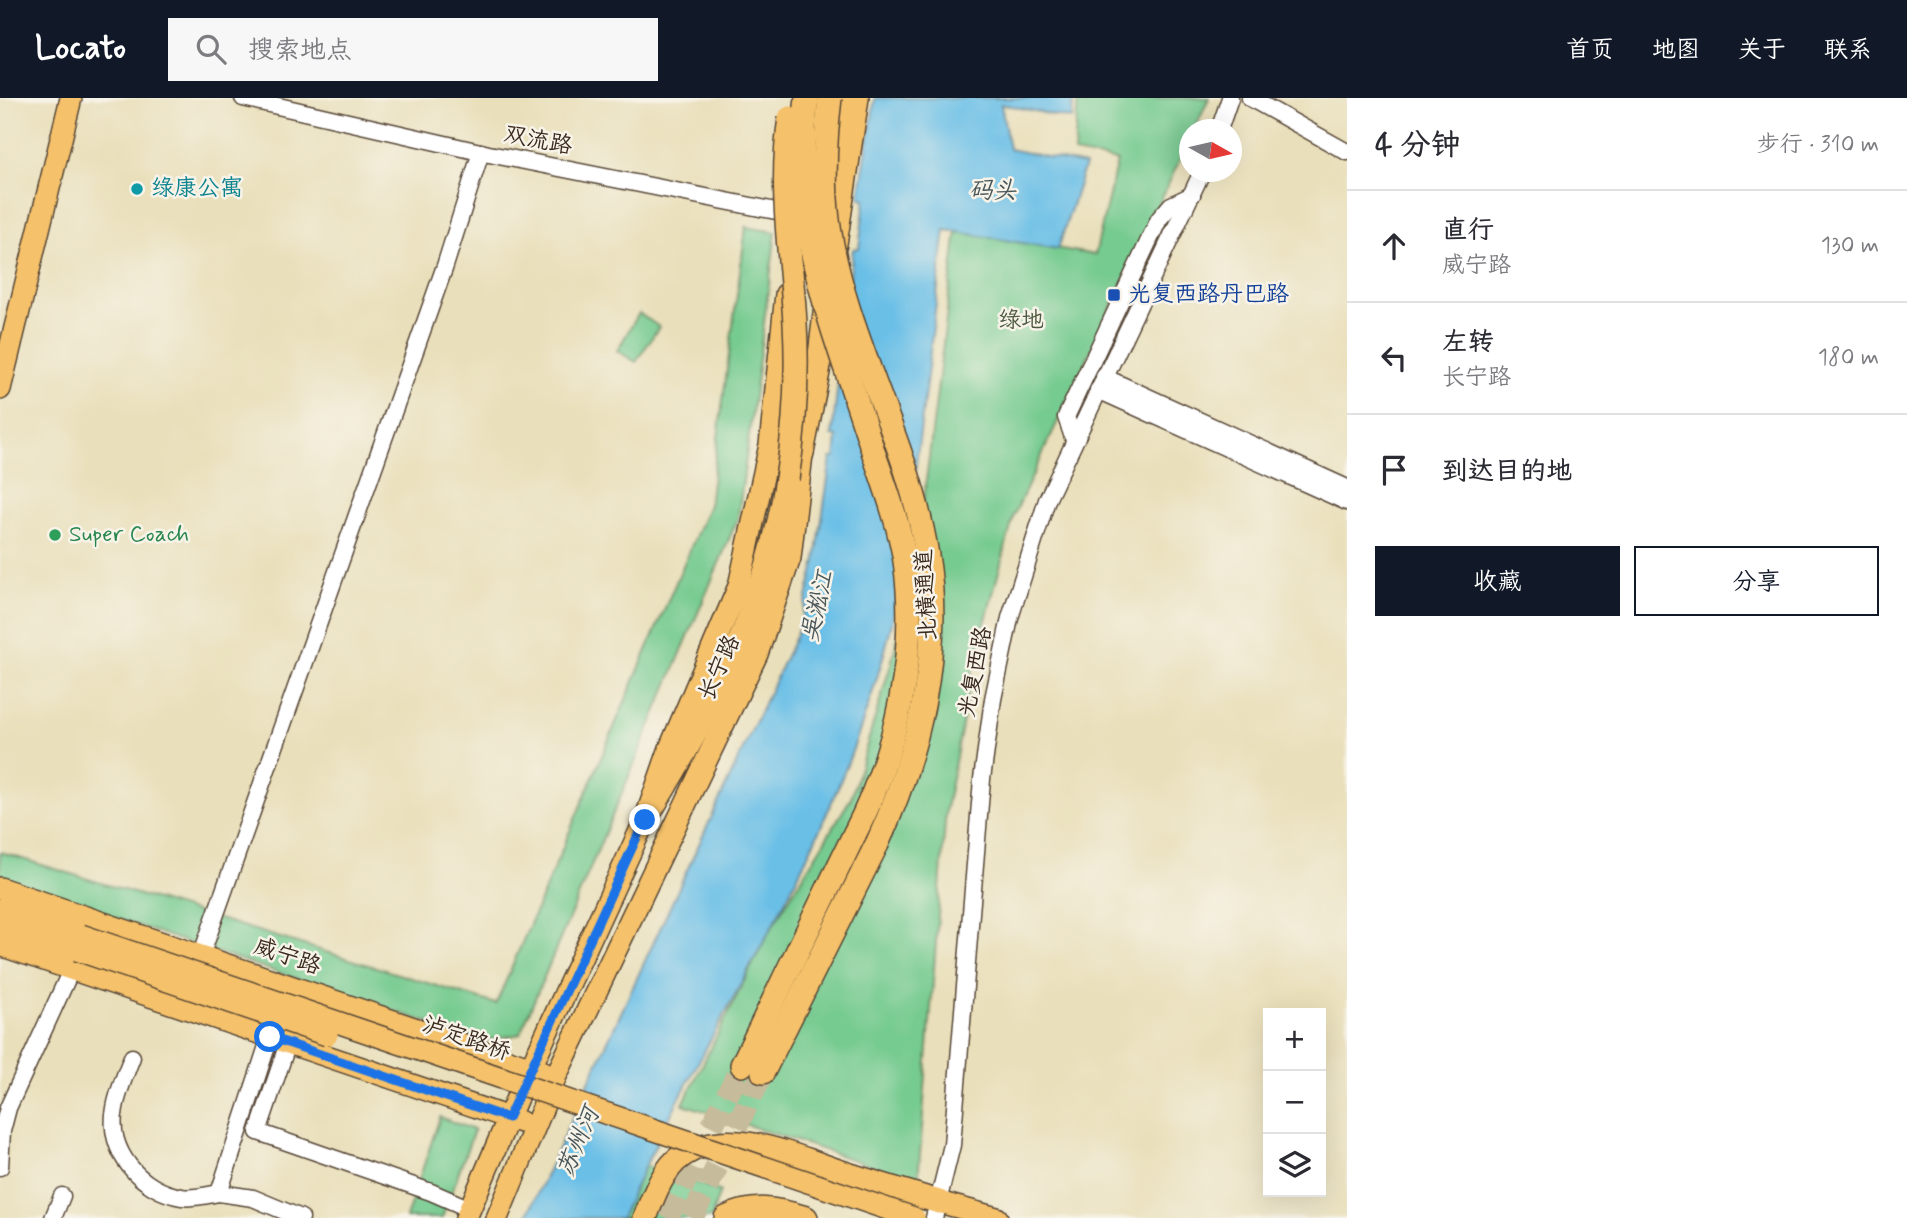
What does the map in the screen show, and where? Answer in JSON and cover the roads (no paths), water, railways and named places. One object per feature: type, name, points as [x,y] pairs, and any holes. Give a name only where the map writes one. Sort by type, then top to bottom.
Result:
[{"type":"highway","points":[[645,820],[728,669],[770,565],[781,519],[793,438],[797,358],[784,193],[793,98]]},
{"type":"highway","name":"北横通道","points":[[807,98],[802,190],[812,262],[897,523],[909,597],[906,660],[896,718],[882,771],[752,1068],[877,844],[905,777],[919,723],[929,662],[932,595],[919,517],[835,256],[825,189],[827,124],[832,98]]},
{"type":"highway","points":[[802,453],[818,372],[857,98]]},
{"type":"highway","points":[[645,1218],[656,1189],[682,1156],[700,1147],[720,1143],[760,1147],[937,1210]]},
{"type":"highway","points":[[726,1218],[749,1209],[761,1208],[806,1218]]},
{"type":"main road","points":[[0,389],[71,98]]},
{"type":"main road","name":"长宁路","points":[[468,1214],[508,1118],[645,820],[670,748],[739,586],[756,520],[770,445],[794,214],[816,98]]},
{"type":"main road","name":"长宁路","points":[[497,1218],[556,1076],[757,654],[790,558],[826,219],[846,98]]},
{"type":"main road","name":"威宁路","points":[[0,888],[556,1076]]},
{"type":"main road","points":[[0,909],[77,951],[279,1040],[536,1127]]},
{"type":"main road","points":[[0,925],[77,951]]},
{"type":"main road","points":[[0,945],[77,951]]},
{"type":"main road","name":"泸定路桥","points":[[77,951],[869,1218]]},
{"type":"main road","name":"泸定路桥","points":[[77,951],[914,1218]]},
{"type":"main road","points":[[937,1210],[997,1218]]},
{"type":"street","name":"双流路","points":[[243,98],[481,152],[826,219]]},
{"type":"street","points":[[1223,119],[1230,98]]},
{"type":"street","points":[[1250,98],[1347,152]]},
{"type":"street","points":[[201,956],[445,266],[481,152]]},
{"type":"street","name":"光复西路","points":[[937,1210],[947,1169],[956,1105],[974,856],[993,699],[1010,618],[1047,500],[1198,182]]},
{"type":"street","points":[[1074,440],[1066,417],[1159,219],[1171,205],[1192,195]]},
{"type":"street","points":[[1111,322],[1126,329]]},
{"type":"street","points":[[1101,383],[1347,488]]},
{"type":"street","points":[[1101,383],[1347,502]]},
{"type":"street","points":[[0,1167],[8,1108],[77,951]]},
{"type":"street","points":[[219,1193],[279,1040]]},
{"type":"street","points":[[279,1040],[258,1132],[431,1192],[468,1214]]},
{"type":"street","points":[[132,1057],[114,1110],[117,1144],[132,1172],[160,1192],[185,1198],[219,1193],[253,1198],[301,1218]]},
{"type":"street","points":[[53,1218],[62,1196]]},
{"type":"water","points":[[875,98],[1073,98],[1072,119],[1001,104],[1009,149],[1085,165],[1058,249],[945,230],[902,578],[881,665],[837,790],[800,871],[678,1101],[621,1218],[526,1218],[800,626],[816,560],[831,458],[835,458],[837,437],[832,436],[853,249],[859,248],[865,199],[859,197]]},
{"type":"tunnel","points":[[667,1218],[742,1065]]},
{"type":"tunnel","points":[[692,1218],[763,1072]]},
{"type":"place","name":"绿康公寓","points":[[137,189]]},
{"type":"place","name":"光复西路丹巴路","points":[[1114,295]]},
{"type":"place","name":"Super Coach","points":[[55,535]]},
{"type":"water label","name":"码头","points":[[993,191]]},
{"type":"water label","name":"吴淞江","points":[[818,606]]},
{"type":"water label","name":"苏州河","points":[[579,1142]]},
{"type":"park label","name":"绿地","points":[[1021,321]]}]
